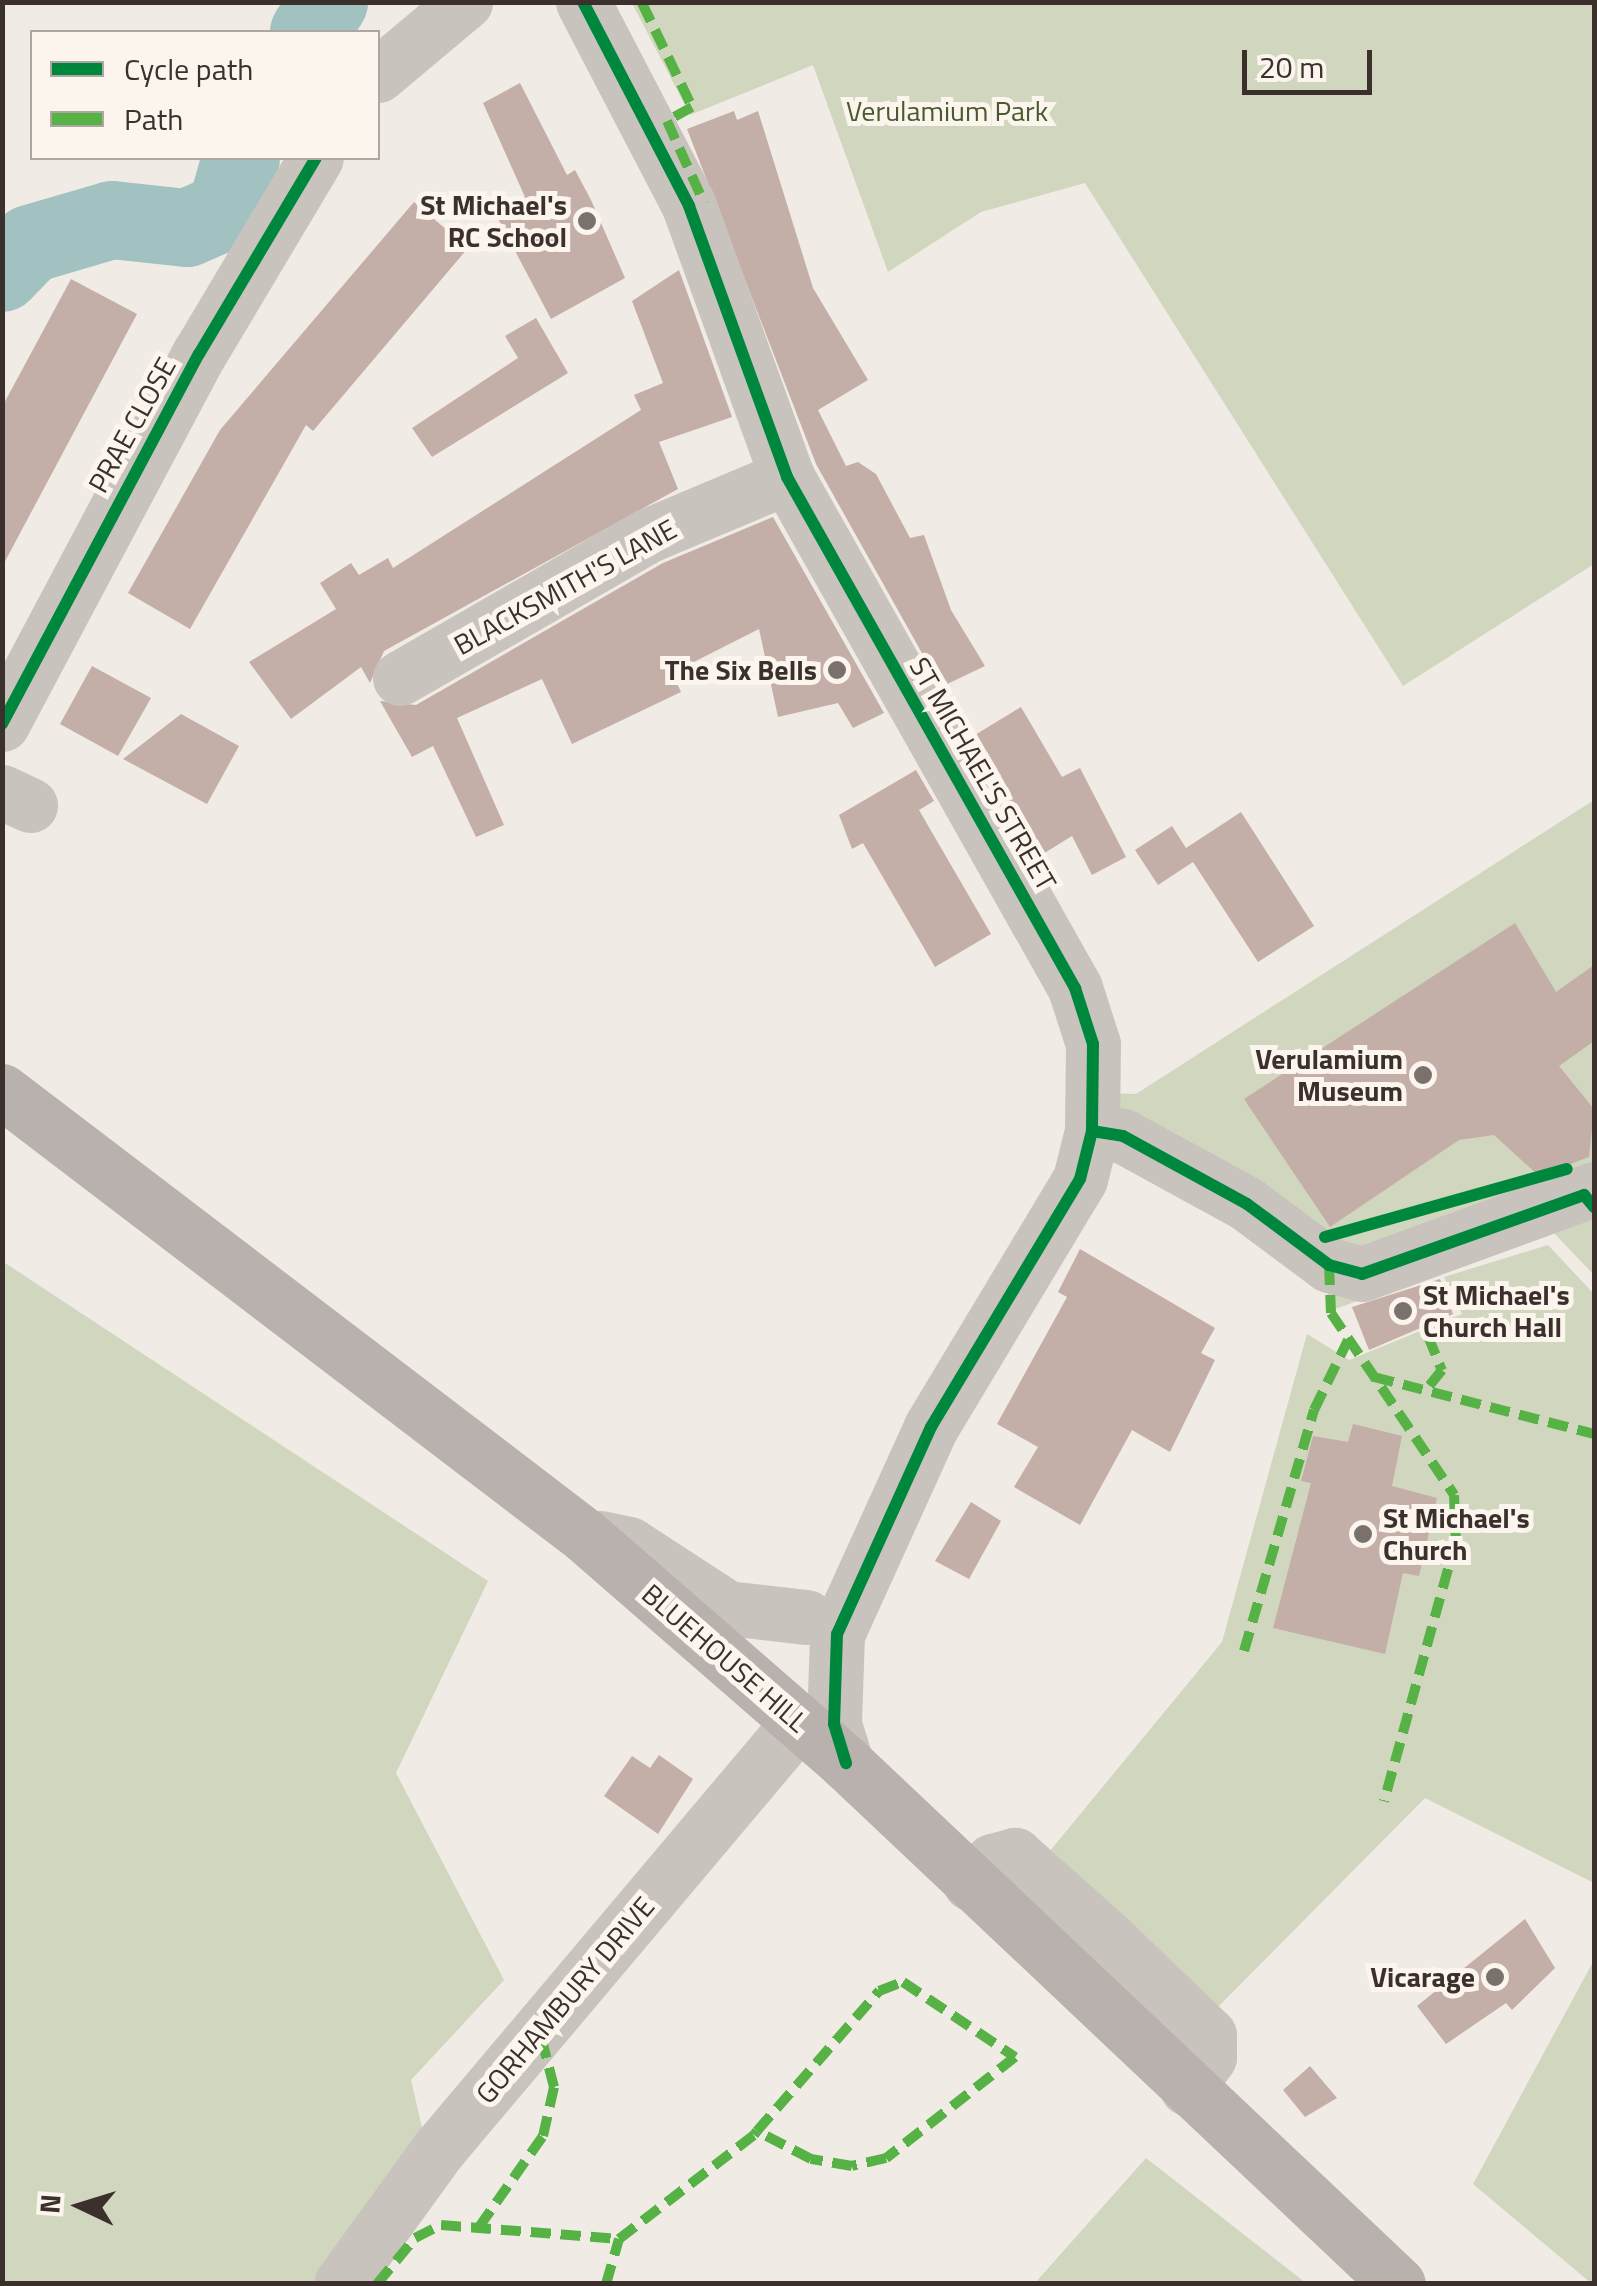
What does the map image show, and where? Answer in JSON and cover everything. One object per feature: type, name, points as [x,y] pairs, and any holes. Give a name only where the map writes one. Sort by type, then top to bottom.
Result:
[{"type":"main road","name":"BLUEHOUSE HILL","points":[[2,1090],[584,1535],[846,1763],[1398,2284]]},
{"type":"street","points":[[380,73],[465,2]]},
{"type":"street","name":"ST MICHAEL'S STREET","points":[[583,2],[689,206],[787,477],[1074,988],[1092,1044],[1092,1131],[1080,1179],[860,1567]]},
{"type":"street","name":"PRAE CLOSE","points":[[2,724],[208,337],[315,160]]},
{"type":"street","name":"BLACKSMITH'S LANE","points":[[400,678],[649,535],[787,477]]},
{"type":"street","points":[[1092,1131],[1122,1136],[1247,1204],[1322,1260],[1414,1228],[1457,1241],[1594,1190]]},
{"type":"street","points":[[584,1535],[629,1544],[727,1608],[806,1618]]},
{"type":"street","points":[[754,1685],[832,1581],[860,1567]]},
{"type":"street","points":[[846,1763],[832,1663],[860,1567]]},
{"type":"street","name":"GORHAMBURY DRIVE","points":[[341,2284],[438,2150],[798,1723]]},
{"type":"green space","name":"Verulamium Park","points":[[632,3],[1594,3],[1594,564],[1403,686],[1085,183],[981,212],[888,272],[813,65],[690,115]]},
{"type":"green space","points":[[1594,800],[1594,1275],[1553,1232],[1335,1309],[1316,1271],[1097,1093],[1136,1094]]},
{"type":"green space","points":[[1548,1245],[1594,1294],[1594,1883],[1425,1798],[1203,2022],[1040,1863],[1222,1642],[1307,1334],[1349,1360],[1462,1314],[1444,1277]]},
{"type":"green space","points":[[2,1261],[488,1581],[396,1773],[504,1980],[411,2080],[424,2136],[316,2283],[3,2283]]},
{"type":"green space","points":[[1594,1960],[1594,2283],[1592,2284],[1473,2184]]},
{"type":"green space","points":[[1146,2158],[1306,2283],[1035,2283]]},
{"type":"building","points":[[520,83],[567,175],[575,170],[625,278],[551,319],[495,213],[525,197],[483,103]]},
{"type":"building","points":[[734,111],[737,120],[758,111],[813,288],[868,380],[818,410],[846,466],[858,462],[876,474],[910,538],[924,535],[951,610],[985,666],[941,687],[816,464],[687,129]]},
{"type":"building","points":[[414,202],[468,248],[313,431],[306,425],[190,629],[128,593],[220,430]]},
{"type":"building","points":[[679,270],[732,417],[659,442],[678,489],[384,651],[370,683],[361,667],[291,719],[249,662],[336,609],[320,583],[351,563],[359,575],[388,558],[393,568],[641,410],[634,395],[663,383],[632,301]]},
{"type":"building","points":[[71,279],[137,314],[2,567],[2,407]]},
{"type":"building","points":[[536,318],[568,373],[432,457],[412,428],[518,358],[505,336]]},
{"type":"building","points":[[773,517],[884,713],[853,728],[838,703],[778,717],[759,629],[672,673],[681,692],[572,744],[542,679],[457,718],[504,825],[476,837],[433,746],[412,757],[380,701],[416,705],[663,563]]},
{"type":"building","points":[[92,666],[151,698],[118,756],[60,724]]},
{"type":"building","points":[[1021,707],[1062,777],[1080,768],[1126,857],[1092,875],[1072,836],[1038,857],[970,738]]},
{"type":"building","points":[[181,714],[239,746],[207,804],[123,759]]},
{"type":"building","points":[[916,770],[934,801],[919,810],[991,934],[935,967],[863,843],[852,849],[839,815]]},
{"type":"building","points":[[1241,812],[1314,926],[1258,962],[1193,862],[1158,885],[1135,850],[1172,826],[1186,848]]},
{"type":"building","name":"Verulamium Museum","points":[[1515,923],[1556,992],[1594,965],[1594,1041],[1559,1066],[1594,1109],[1589,1157],[1539,1176],[1494,1135],[1459,1140],[1330,1227],[1244,1099]]},
{"type":"building","points":[[1080,1249],[1215,1328],[1201,1353],[1215,1360],[1170,1452],[1132,1430],[1080,1525],[1014,1487],[1038,1447],[997,1424],[1067,1297],[1058,1292]]},
{"type":"building","name":"St Michael's Church Hall","points":[[1440,1279],[1453,1314],[1369,1350],[1352,1307]]},
{"type":"building","name":"St Michael's Church","points":[[1353,1424],[1402,1436],[1392,1486],[1437,1498],[1419,1576],[1403,1573],[1385,1654],[1273,1628],[1311,1483],[1301,1481],[1313,1436],[1348,1442]]},
{"type":"building","points":[[971,1502],[1001,1521],[969,1579],[935,1561]]},
{"type":"building","points":[[659,1755],[693,1779],[658,1834],[604,1796],[632,1756],[650,1768]]},
{"type":"building","name":"Vicarage","points":[[1525,1919],[1555,1968],[1512,2010],[1506,2003],[1446,2044],[1417,2006]]},
{"type":"building","points":[[1310,2066],[1337,2098],[1305,2117],[1283,2090]]},
{"type":"waterway","points":[[310,30],[329,2]]},
{"type":"waterway","points":[[2,273],[30,244],[112,220],[187,228],[226,211],[240,160]]},
{"type":"marked path","points":[[642,3],[692,107],[667,121],[704,203]]},
{"type":"marked path","points":[[1329,1265],[1331,1313],[1454,1495],[1456,1540],[1384,1801]]},
{"type":"marked path","points":[[1428,1336],[1442,1370],[1429,1386]]},
{"type":"marked path","points":[[1244,1651],[1314,1410],[1348,1340]]},
{"type":"marked path","points":[[1374,1377],[1594,1434]]},
{"type":"marked path","points":[[377,2284],[415,2238],[441,2225],[619,2239],[754,2135],[757,2131],[879,1991],[903,1982],[1015,2057],[886,2158],[852,2166],[811,2159],[757,2131]]},
{"type":"marked path","points":[[479,2227],[543,2136],[554,2087],[540,2033]]},
{"type":"marked path","points":[[606,2284],[619,2239]]},
{"type":"cycle path","points":[[583,2],[689,206],[787,477],[1075,988],[1093,1044],[1092,1131],[1080,1179],[931,1427],[837,1634],[834,1724],[846,1763]]},
{"type":"cycle path","points":[[2,724],[199,354],[315,160]]},
{"type":"cycle path","points":[[1092,1131],[1123,1136],[1247,1204],[1329,1265],[1362,1274],[1584,1195],[1594,1207]]},
{"type":"cycle path","points":[[1325,1237],[1567,1169]]},
{"type":"place","name":"St Michael's RC School","points":[[587,221]]},
{"type":"place","name":"The Six Bells","points":[[837,670]]},
{"type":"place","name":"Verulamium Museum","points":[[1423,1075]]},
{"type":"place","name":"St Michael's Church Hall","points":[[1403,1311]]},
{"type":"place","name":"St Michael's Church","points":[[1363,1534]]},
{"type":"place","name":"Vicarage","points":[[1495,1977]]}]
